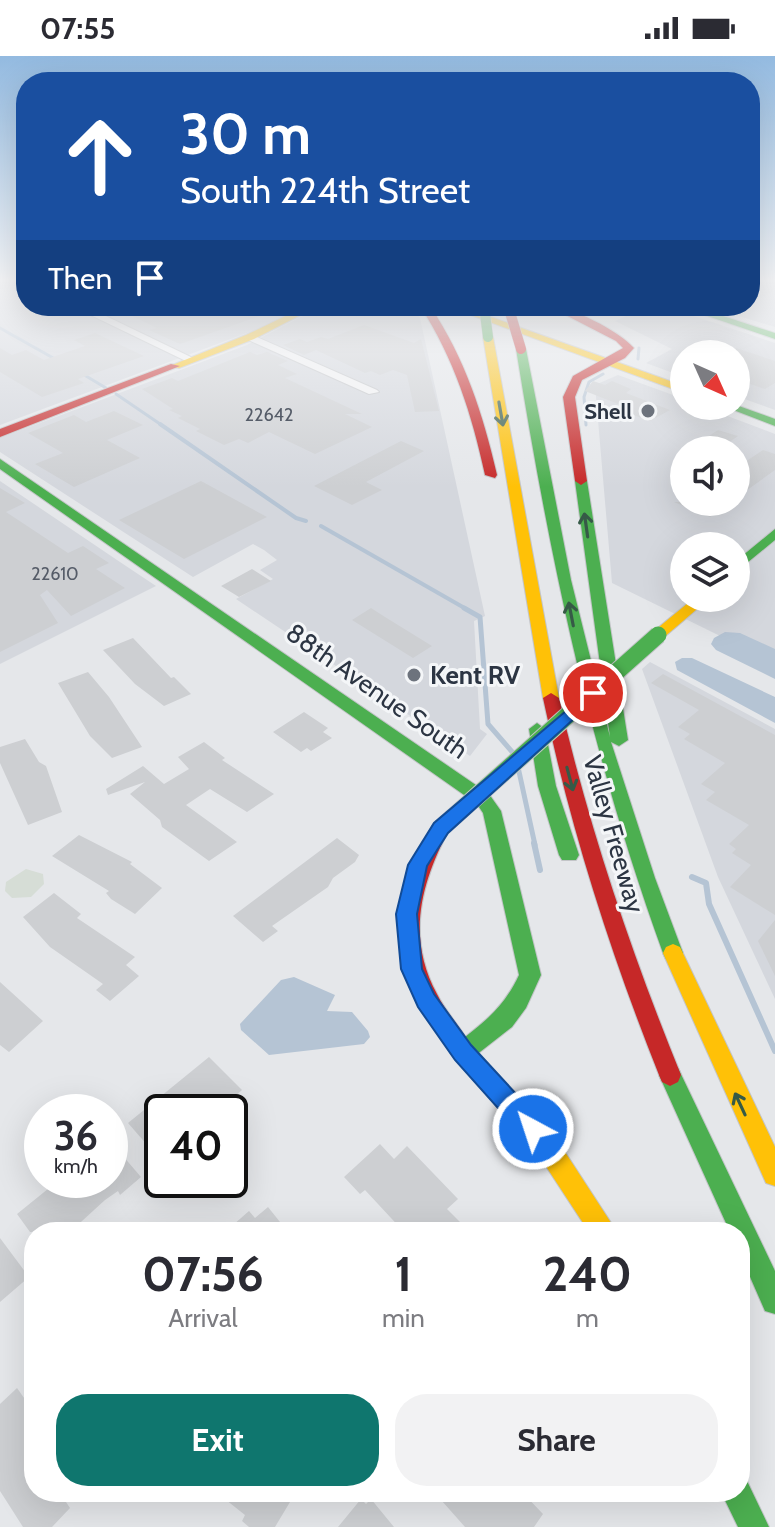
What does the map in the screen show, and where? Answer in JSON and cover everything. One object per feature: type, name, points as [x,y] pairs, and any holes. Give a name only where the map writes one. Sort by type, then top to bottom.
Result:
[{"type":"main road","points":[[0,433],[218,350]]},
{"type":"main road","points":[[448,350],[484,439],[494,491]]},
{"type":"main road","name":"Valley Freeway","points":[[490,350],[566,765],[595,872],[654,1038],[739,1222]]},
{"type":"main road","name":"Valley Freeway","points":[[521,350],[580,657],[600,742],[675,955],[741,1107],[775,1174]]},
{"type":"main road","points":[[573,350],[670,385]]},
{"type":"main road","points":[[628,350],[577,378],[569,397],[636,851]]},
{"type":"main road","points":[[750,414],[773,422]]},
{"type":"main road","name":"88th Avenue South","points":[[0,463],[483,799],[492,811],[530,975],[521,1000],[505,1023],[463,1052]]},
{"type":"main road","points":[[750,555],[775,533]]},
{"type":"main road","points":[[597,1222],[527,1122],[463,1052],[426,1001],[411,969],[406,914],[411,888],[427,845],[441,828],[686,612]]},
{"type":"main road","points":[[534,713],[547,786],[576,876]]},
{"type":"main road","points":[[601,947],[654,1038]]},
{"type":"main road","name":"Valley Freeway","points":[[750,1247],[775,1301]]},
{"type":"main road","points":[[741,1502],[754,1527]]},
{"type":"street","points":[[170,350],[192,360]]},
{"type":"street","points":[[278,350],[373,392]]},
{"type":"shaded area","points":[[0,350],[202,350],[0,425]]},
{"type":"shaded area","points":[[235,350],[427,350],[485,616],[474,621],[480,729],[487,734],[470,756],[236,599],[273,579],[260,570],[277,560],[264,550],[253,544],[193,577],[0,452],[0,438]]},
{"type":"shaded area","points":[[670,350],[670,372],[646,363]]},
{"type":"shaded area","points":[[750,350],[775,350],[775,410],[750,401]]},
{"type":"shaded area","points":[[618,375],[670,394],[670,420],[738,420],[775,434],[775,663],[671,612],[750,612],[750,532],[670,532],[670,611],[612,583],[595,385]]},
{"type":"shaded area","points":[[0,481],[117,560],[156,586],[0,664]]},
{"type":"shaded area","points":[[650,662],[775,729],[775,999],[718,877],[642,669]]},
{"type":"shaded area","points":[[26,869],[43,874],[44,884],[31,897],[12,898],[5,891],[6,882]]},
{"type":"water","points":[[725,632],[740,633],[775,649],[775,679],[716,650],[711,644],[714,638]]},
{"type":"water","points":[[692,658],[775,697],[775,723],[677,670],[675,662]]},
{"type":"water","points":[[294,977],[335,995],[327,1011],[352,1012],[368,1031],[370,1037],[364,1044],[269,1055],[241,1030],[240,1024],[281,980]]},
{"type":"building","points":[[0,350],[12,355],[26,350],[44,360],[74,350],[130,350],[144,356],[78,379],[84,383],[42,397],[0,372]]},
{"type":"building","points":[[293,350],[424,350],[439,411],[415,412],[407,375],[393,370],[380,375],[371,371],[365,373],[316,350],[304,355]]},
{"type":"building","points":[[250,352],[257,355],[267,352],[288,361],[278,365],[297,374],[285,378],[362,414],[345,414],[372,427],[315,454],[269,432],[248,443],[239,439],[224,445],[196,431],[200,429],[178,418],[182,416],[142,389],[172,378],[178,381]]},
{"type":"building","points":[[750,353],[775,361],[775,383],[765,389],[750,384]]},
{"type":"building","points":[[593,381],[605,385],[612,381],[631,389],[626,393],[670,410],[650,421],[625,412],[631,409],[585,391]]},
{"type":"building","points":[[114,411],[143,425],[107,440],[140,458],[74,487],[35,464],[63,453],[28,433],[74,415],[86,422]]},
{"type":"building","points":[[718,430],[738,436],[709,436]]},
{"type":"building","points":[[401,441],[424,451],[366,482],[382,490],[352,505],[314,486]]},
{"type":"building","points":[[763,450],[775,454],[775,470],[750,488],[750,459]]},
{"type":"building","points":[[201,481],[267,517],[184,559],[119,520]]},
{"type":"building","points":[[0,488],[25,503],[6,512],[68,553],[83,546],[109,563],[96,569],[125,588],[71,616],[47,590],[40,595],[58,623],[0,652]]},
{"type":"building","points":[[252,569],[271,581],[239,597],[221,586]]},
{"type":"building","points":[[371,608],[432,646],[413,658],[352,620]]},
{"type":"building","points":[[133,638],[191,694],[164,706],[135,684],[103,650]]},
{"type":"building","points":[[88,672],[109,697],[142,747],[112,758],[90,736],[58,683]]},
{"type":"building","points":[[663,674],[775,735],[775,915],[730,887],[751,865],[732,853],[736,849],[729,844],[749,825],[706,800],[715,792],[701,784],[725,763],[684,739],[690,734],[678,727],[699,710],[651,683]]},
{"type":"building","points":[[304,712],[328,728],[323,732],[332,738],[311,751],[307,748],[301,752],[273,732]]},
{"type":"building","points":[[25,739],[39,762],[46,766],[62,812],[28,825],[0,763],[0,747]]},
{"type":"building","points":[[204,742],[225,758],[222,760],[274,794],[247,812],[210,789],[186,805],[237,842],[209,861],[162,827],[160,820],[130,794],[145,782],[108,795],[106,789],[143,766],[164,784],[189,769],[178,757]]},
{"type":"building","points":[[79,835],[132,862],[130,864],[162,888],[135,914],[111,899],[106,893],[109,891],[52,856]]},
{"type":"building","points":[[337,838],[359,855],[355,862],[333,878],[328,887],[272,926],[278,931],[263,942],[233,916]]},
{"type":"building","points":[[54,893],[81,914],[77,918],[135,957],[126,965],[139,976],[110,1001],[96,990],[103,984],[50,947],[23,917]]},
{"type":"building","points":[[775,920],[775,976],[758,941]]},
{"type":"building","points":[[0,982],[43,1021],[9,1052],[0,1045]]},
{"type":"building","points":[[209,1057],[242,1090],[238,1094],[164,1094]]},
{"type":"building","points":[[144,1110],[144,1141],[128,1123]]},
{"type":"building","points":[[380,1144],[394,1159],[407,1146],[458,1199],[447,1209],[460,1222],[395,1222],[365,1190],[360,1194],[344,1177]]},
{"type":"building","points":[[128,1162],[141,1177],[128,1188]]},
{"type":"building","points":[[37,1198],[108,1198],[81,1222],[24,1224],[17,1214]]},
{"type":"building","points":[[268,1207],[280,1222],[236,1222],[249,1211],[255,1218]]},
{"type":"building","points":[[0,1238],[24,1270],[24,1281],[0,1302]]},
{"type":"building","points":[[17,1388],[24,1398],[24,1502],[66,1502],[70,1508],[52,1527],[23,1527],[0,1491],[0,1404]]},
{"type":"building","points":[[229,1502],[290,1502],[275,1527],[249,1527],[242,1521],[245,1515]]},
{"type":"building","points":[[359,1502],[373,1502],[394,1527],[338,1527]]},
{"type":"building","points":[[443,1502],[532,1502],[543,1514],[534,1527],[465,1527]]},
{"type":"waterway","points":[[38,350],[55,359]]},
{"type":"waterway","points":[[638,359],[639,350]]},
{"type":"waterway","points":[[81,373],[106,388]]},
{"type":"waterway","points":[[586,425],[584,397],[589,382],[603,374]]},
{"type":"waterway","points":[[116,394],[163,426]]},
{"type":"waterway","points":[[160,424],[296,518],[306,521]]},
{"type":"waterway","points":[[321,526],[468,610]]},
{"type":"waterway","points":[[464,608],[480,617],[488,724],[514,754]]},
{"type":"waterway","points":[[518,767],[535,845]]},
{"type":"waterway","points":[[534,843],[540,870]]},
{"type":"waterway","points":[[692,877],[706,883],[709,904],[775,1051]]},
{"type":"traffic: fast","points":[[521,350],[548,504],[580,655],[621,804],[673,953]]},
{"type":"traffic: fast","points":[[750,414],[775,423]]},
{"type":"traffic: fast","points":[[0,463],[483,799],[492,811],[530,975],[518,1001],[504,1020],[463,1052]]},
{"type":"traffic: fast","points":[[581,481],[619,740]]},
{"type":"traffic: fast","points":[[750,555],[775,533]]},
{"type":"traffic: fast","points":[[441,828],[658,635]]},
{"type":"traffic: fast","points":[[537,729],[547,786],[569,855]]},
{"type":"traffic: fast","points":[[670,1075],[738,1222]]},
{"type":"traffic: fast","points":[[750,1247],[775,1301]]},
{"type":"traffic: fast","points":[[741,1502],[754,1527]]},
{"type":"traffic: slow","points":[[175,366],[217,350]]},
{"type":"traffic: slow","points":[[490,350],[551,698]]},
{"type":"traffic: slow","points":[[572,350],[670,385]]},
{"type":"traffic: slow","points":[[658,635],[686,612]]},
{"type":"traffic: slow","points":[[673,953],[775,1174]]},
{"type":"traffic: slow","points":[[463,1052],[543,1140],[597,1222]]},
{"type":"traffic: jam","points":[[451,350],[467,387],[491,475]]},
{"type":"traffic: jam","points":[[581,481],[569,397],[577,378],[621,356],[627,350]]},
{"type":"traffic: jam","points":[[0,433],[175,366]]},
{"type":"traffic: jam","points":[[551,698],[587,842],[634,982],[670,1075]]},
{"type":"traffic: jam","points":[[441,828],[424,858],[413,888],[409,916],[410,943],[427,997],[463,1052]]},
{"type":"place","name":"Shell","points":[[648,411]]},
{"type":"place","name":"Kent RV","points":[[414,675]]},
{"type":"route","points":[[533,1129],[463,1052],[426,1001],[411,969],[406,914],[418,865],[427,845],[441,828],[593,693]]}]
